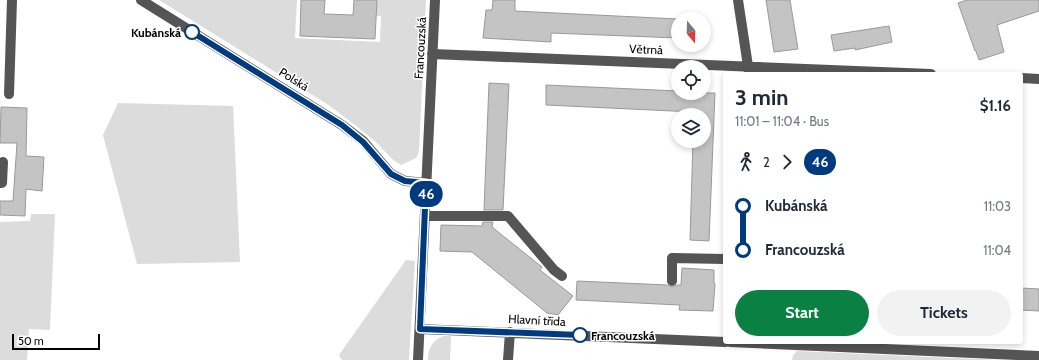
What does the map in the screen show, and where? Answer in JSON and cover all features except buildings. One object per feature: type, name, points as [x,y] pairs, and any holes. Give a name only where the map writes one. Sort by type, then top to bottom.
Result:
[{"type":"street","points":[[9,94],[12,0]]},
{"type":"street","name":"Polská","points":[[141,0],[342,125],[363,142],[391,174],[397,178],[405,181],[426,183]]},
{"type":"street","name":"Francouzská","points":[[418,360],[435,0]]},
{"type":"street","points":[[738,0],[749,70]]},
{"type":"street","name":"Větrná","points":[[432,54],[749,70],[840,72]]},
{"type":"street","points":[[1023,78],[1039,79]]},
{"type":"street","points":[[0,183],[2,183],[3,162]]},
{"type":"street","points":[[425,216],[508,216],[554,270],[562,276]]},
{"type":"street","points":[[672,281],[672,258],[723,259]]},
{"type":"street","name":"Hlavní třída","points":[[420,329],[723,342]]},
{"type":"street","points":[[508,360],[510,332]]},
{"type":"street","points":[[790,344],[1039,356]]},
{"type":"shaded area","points":[[159,0],[297,0],[295,38],[380,42],[381,16],[377,16],[377,0],[426,0],[419,152],[416,158],[401,165],[397,163],[378,144],[327,104]]},
{"type":"shaded area","points":[[118,103],[233,106],[240,262],[137,264],[103,135]]},
{"type":"shaded area","points":[[31,214],[55,214],[50,330],[29,329],[27,360],[0,360],[0,222],[30,221]]},
{"type":"shaded area","points":[[406,260],[415,261],[409,360],[342,360],[339,355]]},
{"type":"shaded area","points":[[443,336],[451,336],[450,360],[428,360],[431,345]]},
{"type":"shaded area","points":[[797,351],[998,360],[792,360],[793,355]]},
{"type":"bus line","name":"46","points":[[192,32],[342,125],[363,142],[391,174],[397,178],[405,181],[426,183],[420,329],[580,335]]},
{"type":"place","name":"Kubánská","points":[[192,32]]},
{"type":"place","name":"Francouzská","points":[[580,335]]}]
